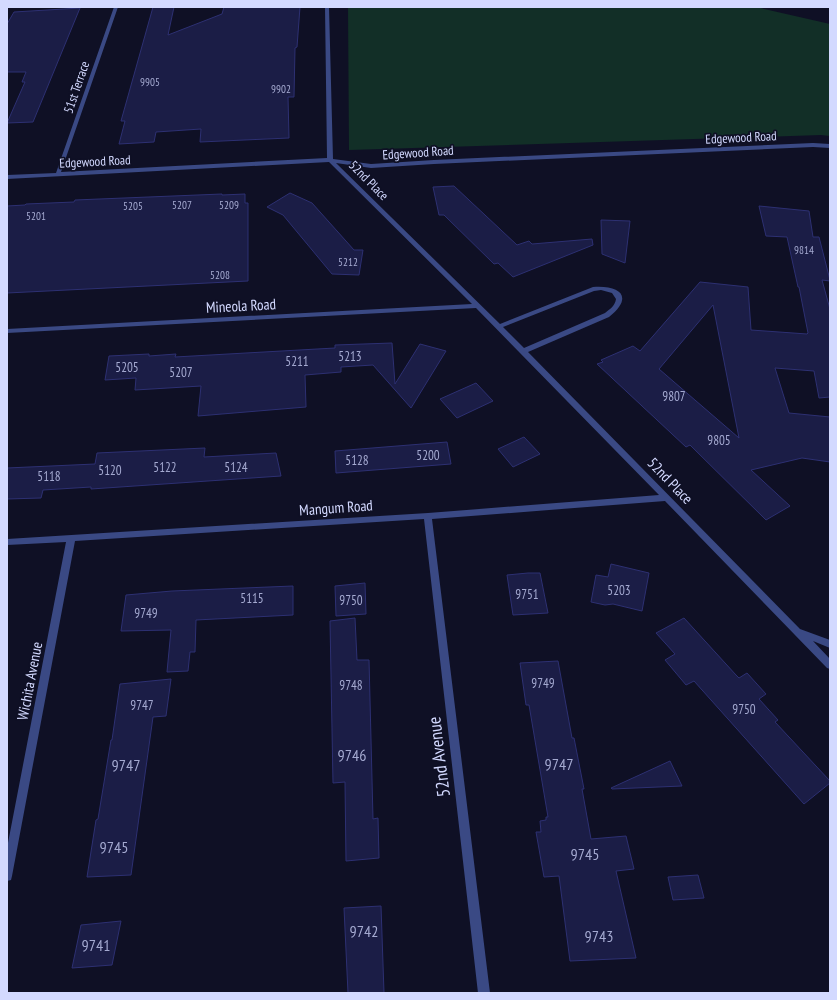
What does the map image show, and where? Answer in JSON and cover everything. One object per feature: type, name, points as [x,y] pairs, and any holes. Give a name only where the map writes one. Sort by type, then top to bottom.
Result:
[{"type":"street","name":"51st Terrace","points":[[58,174],[116,7]]},
{"type":"street","name":"52nd Place","points":[[327,7],[330,160],[523,351],[830,665]]},
{"type":"street","name":"Edgewood Road","points":[[7,177],[330,160],[371,166],[442,161],[805,145],[830,146]]},
{"type":"street","points":[[498,327],[593,289],[604,287],[613,289],[619,296],[620,302],[616,309],[523,351]]},
{"type":"street","name":"Mineola Road","points":[[7,331],[476,306]]},
{"type":"street","name":"Mangum Road","points":[[7,542],[428,516],[667,498]]},
{"type":"street","name":"52nd Avenue","points":[[428,516],[484,993]]},
{"type":"street","name":"Wichita Avenue","points":[[7,876],[71,538]]},
{"type":"street","name":"52nd Place","points":[[796,630],[830,644]]},
{"type":"green space","points":[[348,7],[756,7],[830,24],[830,136],[821,135],[349,150]]},
{"type":"building","points":[[153,7],[174,7],[168,35],[222,14],[224,7],[300,7],[297,47],[295,48],[294,97],[288,97],[289,138],[200,142],[201,129],[156,132],[154,142],[119,144],[125,121],[121,121]]},
{"type":"building","points":[[80,8],[33,122],[7,123],[25,82],[22,82],[26,72],[7,72],[7,24],[14,12]]},
{"type":"building","points":[[454,186],[517,245],[529,241],[532,244],[592,239],[593,245],[513,277],[498,263],[494,264],[444,215],[439,215],[433,187]]},
{"type":"building","points":[[290,193],[312,203],[354,250],[363,250],[359,275],[332,274],[283,215],[267,207]]},
{"type":"building","points":[[245,194],[245,203],[248,203],[248,281],[7,293],[7,206],[74,202],[75,200]]},
{"type":"building","points":[[759,206],[809,211],[813,237],[819,237],[830,280],[822,280],[830,309],[830,397],[819,398],[814,371],[775,368],[789,413],[830,417],[830,462],[802,458],[751,470],[790,506],[766,520],[690,445],[686,447],[597,364],[603,362],[601,360],[633,346],[640,351],[700,282],[748,287],[751,330],[807,334],[799,287],[787,237],[766,236]],"holes":[[[713,305],[739,438],[659,369]]]},
{"type":"building","points":[[601,220],[630,221],[625,263],[602,254]]},
{"type":"building","points":[[392,343],[395,384],[420,344],[446,351],[411,408],[373,365],[341,367],[341,372],[305,375],[306,407],[198,416],[201,386],[135,390],[136,378],[105,380],[109,356],[176,354],[175,357],[335,348],[335,345]]},
{"type":"building","points":[[476,383],[493,401],[457,418],[440,399]]},
{"type":"building","points":[[524,437],[540,454],[513,467],[498,449]]},
{"type":"building","points":[[447,442],[451,464],[336,473],[335,451]]},
{"type":"building","points":[[205,448],[204,457],[276,453],[281,476],[91,489],[91,487],[43,490],[41,498],[7,499],[7,468],[95,464],[97,453]]},
{"type":"building","points":[[611,564],[649,573],[642,611],[613,604],[605,605],[591,602],[596,575],[608,577]]},
{"type":"building","points":[[540,573],[548,613],[513,615],[507,575]]},
{"type":"building","points":[[365,583],[366,614],[336,616],[335,586]]},
{"type":"building","points":[[293,586],[293,615],[196,620],[195,652],[190,652],[188,671],[167,672],[171,630],[121,631],[126,595],[172,591]]},
{"type":"building","points":[[355,618],[357,660],[369,660],[373,819],[378,818],[379,858],[346,861],[345,782],[333,783],[330,621]]},
{"type":"building","points":[[684,618],[739,678],[747,673],[766,694],[759,699],[778,720],[775,722],[830,781],[830,783],[804,804],[694,681],[686,685],[665,660],[675,654],[656,633]]},
{"type":"building","points":[[558,661],[572,738],[574,738],[584,789],[582,789],[591,839],[626,836],[634,869],[616,871],[636,958],[570,961],[559,876],[544,877],[536,832],[541,832],[540,821],[546,820],[546,817],[548,817],[529,705],[526,705],[520,663]]},
{"type":"building","points":[[171,679],[166,716],[153,717],[131,875],[87,877],[96,820],[98,819],[112,740],[120,684]]},
{"type":"building","points":[[670,761],[682,786],[611,788]]},
{"type":"building","points":[[698,875],[704,898],[673,900],[668,877]]},
{"type":"building","points":[[381,906],[384,993],[348,993],[344,908]]},
{"type":"building","points":[[121,921],[112,965],[72,968],[81,925]]}]
